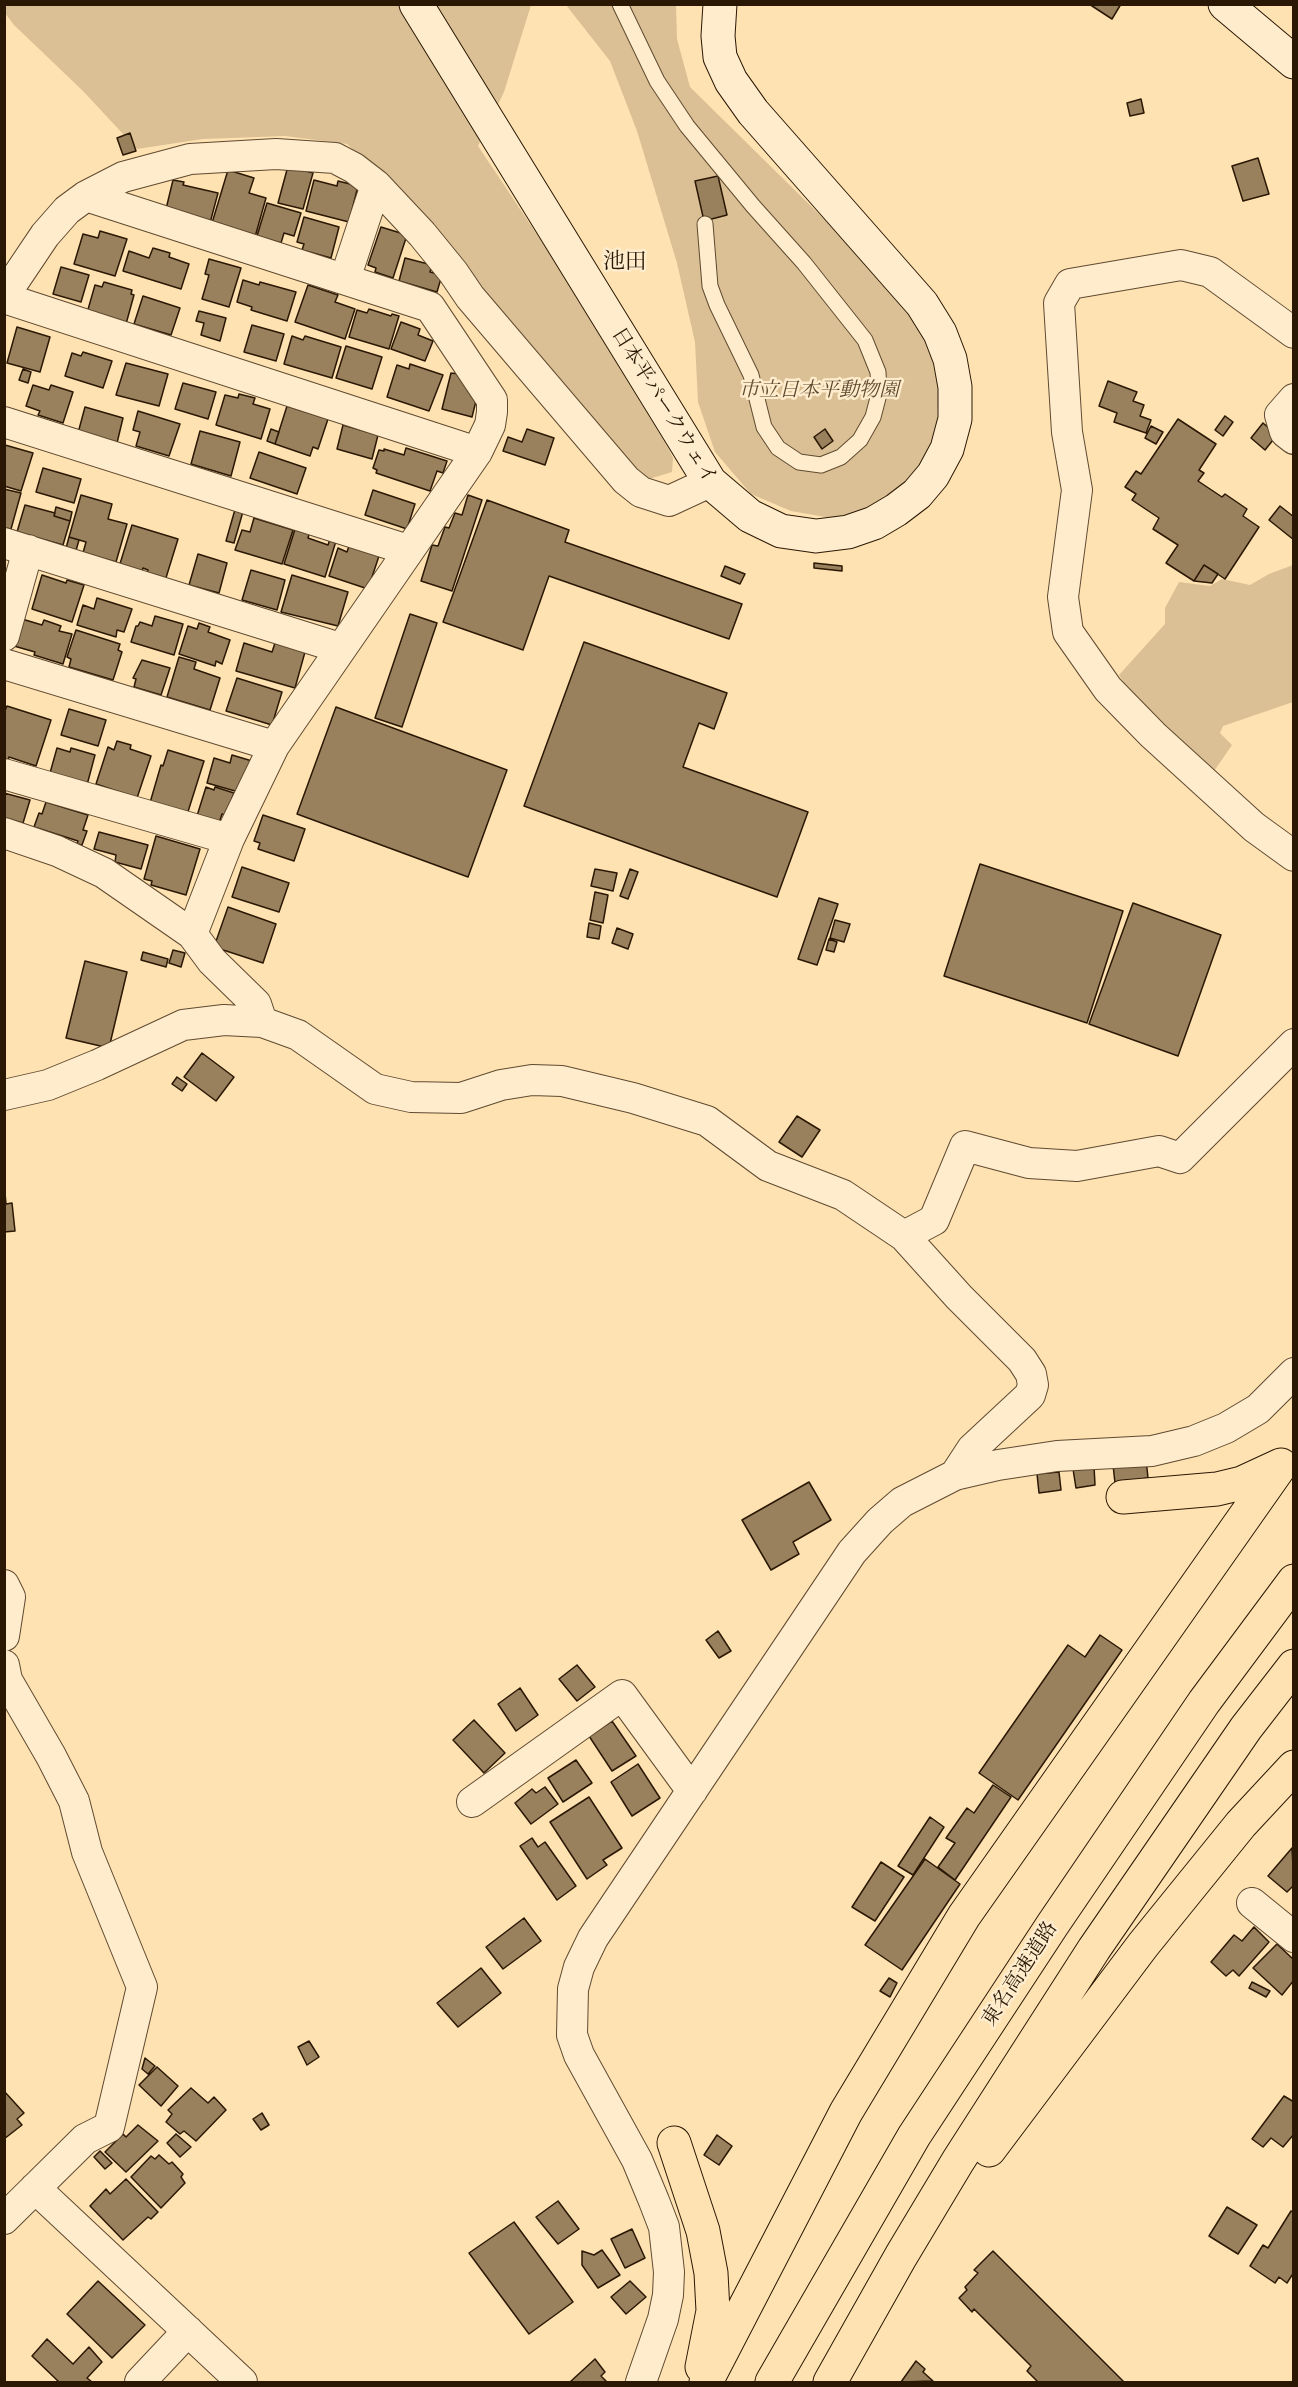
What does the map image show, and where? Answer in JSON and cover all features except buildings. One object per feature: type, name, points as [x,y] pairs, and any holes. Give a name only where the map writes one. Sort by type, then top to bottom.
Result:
[{"type":"highway","points":[[1123,1497],[1217,1490],[1242,1483],[1287,1458]]},
{"type":"highway","points":[[706,2382],[846,2112],[964,1916],[1287,1458]]},
{"type":"highway","name":"東名高速道路","points":[[772,2382],[914,2136],[1053,1924],[1204,1702],[1293,1581]]},
{"type":"highway","points":[[833,2376],[958,2161],[1094,1949],[1246,1728],[1293,1666]]},
{"type":"highway","points":[[833,2376],[889,2288],[1007,2126],[1143,1945],[1293,1757]]},
{"type":"highway","points":[[1241,1824],[1293,1767]]},
{"type":"highway","points":[[674,2143],[703,2231],[711,2273],[713,2311],[707,2346],[696,2382]]},
{"type":"street","name":"日本平パークウェイ","points":[[416,4],[710,483],[750,516],[781,531],[816,537],[848,532],[874,523],[917,494],[933,475],[947,449],[955,419],[955,387],[950,359],[940,333],[922,304],[753,112],[731,81],[720,57],[718,36],[720,4]]},
{"type":"street","points":[[1225,4],[1293,62]]},
{"type":"street","points":[[477,452],[4,297],[45,235],[67,210],[86,196],[123,177],[190,159],[276,154],[335,158],[376,185],[422,234],[470,297],[626,480],[641,492],[669,501],[710,483]]},
{"type":"street","points":[[345,279],[376,185]]},
{"type":"street","points":[[86,196],[430,307],[492,400],[490,425],[477,452],[274,746],[229,839],[192,934]]},
{"type":"street","points":[[1293,333],[1210,272],[1181,265],[1070,284],[1059,303],[1067,432],[1077,490],[1063,597],[1068,632],[1108,689],[1153,735],[1254,827],[1293,856]]},
{"type":"street","points":[[1293,399],[1280,415],[1285,432],[1293,439]]},
{"type":"street","points":[[4,422],[408,550]]},
{"type":"street","points":[[4,636],[16,547],[340,648]]},
{"type":"street","points":[[4,664],[274,746]]},
{"type":"street","points":[[4,774],[229,839]]},
{"type":"street","points":[[4,833],[57,851],[104,873],[192,934],[212,961],[256,1004],[262,1022]]},
{"type":"street","points":[[4,1095],[48,1085],[183,1025],[224,1020],[262,1022],[297,1035],[375,1089],[411,1097],[461,1098],[501,1085],[532,1080],[562,1081],[633,1098],[707,1121],[768,1166],[843,1195],[904,1236],[959,1297],[1022,1360],[1031,1374],[1033,1385],[1030,1395],[972,1449],[955,1474]]},
{"type":"street","points":[[904,1236],[934,1220],[965,1146],[1029,1163],[1077,1166],[1159,1151],[1180,1158],[1293,1044]]},
{"type":"street","points":[[641,2382],[663,2319],[668,2295],[669,2272],[664,2227],[637,2160],[579,2055],[572,2035],[573,1989],[579,1967],[593,1938],[852,1552],[880,1521],[902,1502],[955,1474],[1027,1459],[1152,1451],[1194,1441],[1226,1428],[1258,1409],[1293,1373]]},
{"type":"street","points":[[4,1585],[10,1597],[4,1636]]},
{"type":"street","points":[[4,1665],[7,1680],[74,1801],[87,1852],[142,1987],[109,2127],[85,2139],[4,2219]]},
{"type":"street","points":[[472,1802],[622,1695],[692,1791]]},
{"type":"street","points":[[1252,1903],[1293,1937]]},
{"type":"street","points":[[35,2188],[242,2382]]},
{"type":"street","points":[[140,2382],[188,2331]]},
{"type":"lane","points":[[620,4],[657,81],[687,126],[804,263],[865,340],[878,372],[879,394],[873,417],[860,440],[841,457],[820,465],[799,462],[778,448],[764,427],[751,375],[710,286],[705,224]]},
{"type":"green space","points":[[5,4],[531,5],[504,92],[478,146],[544,245],[667,446],[673,458],[672,472],[649,479],[627,468],[564,384],[487,302],[387,180],[347,144],[285,136],[203,139],[137,149],[83,91],[14,25],[5,13]]},
{"type":"green space","name":"市立日本平動物園","points":[[566,5],[676,5],[677,39],[690,87],[879,273],[913,315],[928,346],[939,380],[937,429],[926,460],[899,494],[864,515],[831,518],[791,511],[751,494],[715,452],[698,402],[695,342],[677,263],[637,131],[610,61]]},
{"type":"green space","points":[[1293,565],[1293,702],[1223,726],[1220,733],[1232,745],[1212,774],[1131,695],[1119,675],[1165,624],[1165,608],[1179,582],[1210,586],[1222,579],[1250,585],[1269,574]]},
{"type":"district","name":"池田","points":[[625,262]]}]
